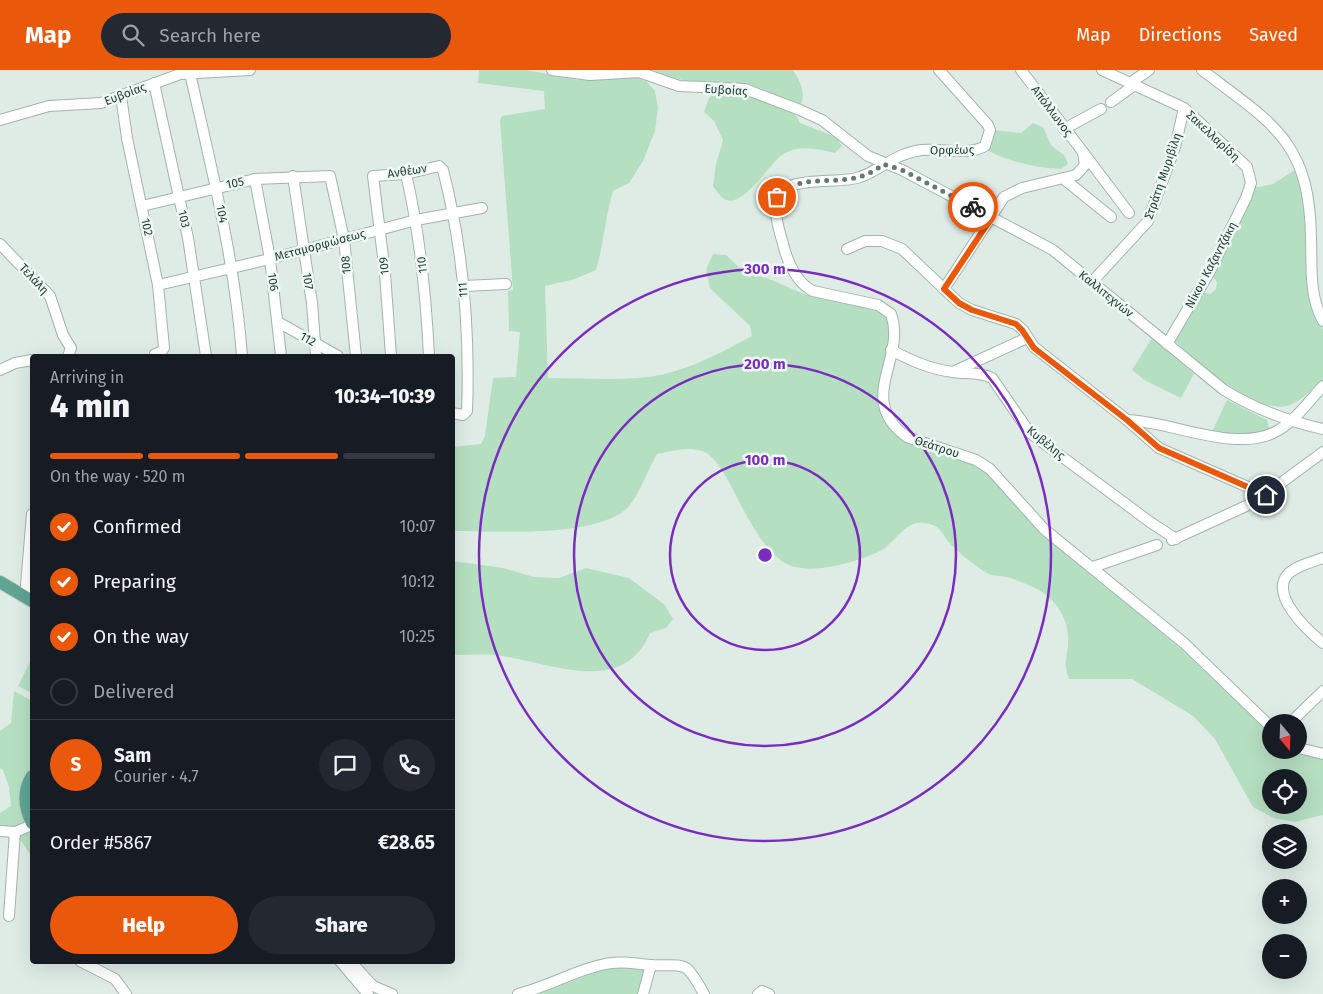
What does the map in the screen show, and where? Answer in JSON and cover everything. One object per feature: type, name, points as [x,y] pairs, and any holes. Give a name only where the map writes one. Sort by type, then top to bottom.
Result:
[{"type":"main road","points":[[0,582],[29,599]]},
{"type":"main road","points":[[30,782],[25,796],[30,819]]},
{"type":"street","name":"Ευβοίας","points":[[0,120],[49,106],[93,104],[190,73],[250,70]]},
{"type":"street","name":"Ευβοίας","points":[[552,70],[578,74],[639,72],[679,86],[745,90],[822,120],[868,156],[883,164]]},
{"type":"street","name":"Ορφέως","points":[[883,164],[901,155],[920,150],[971,150],[985,146],[990,130],[988,125],[939,70]]},
{"type":"street","name":"Απόλλωνος","points":[[1021,70],[1129,213]]},
{"type":"street","name":"Σακελλαρίδη","points":[[1102,70],[1188,111],[1247,167],[1251,183]]},
{"type":"street","points":[[1111,102],[1149,70]]},
{"type":"street","points":[[1202,70],[1264,118],[1280,133],[1293,153],[1308,193],[1311,209],[1312,286],[1315,304],[1323,321]]},
{"type":"street","name":"104","points":[[190,73],[217,187],[232,268],[242,354]]},
{"type":"street","name":"103","points":[[154,83],[188,238],[206,354]]},
{"type":"street","name":"102","points":[[121,96],[127,138],[158,286],[164,348],[162,352],[155,354]]},
{"type":"street","points":[[1064,129],[1100,109]]},
{"type":"street","name":"Στράτη Μυριβίλη","points":[[1092,282],[1148,221],[1188,111]]},
{"type":"street","points":[[944,289],[1004,197],[1010,193],[1076,175],[1085,165],[1083,152]]},
{"type":"street","name":"Καλλιτεχνών","points":[[883,164],[902,170],[1040,242],[1239,400],[1290,422],[1323,429]]},
{"type":"street","name":"Θεάτρου","points":[[883,164],[858,178],[791,185],[777,197],[776,206],[786,254],[804,286],[821,293],[885,308],[894,322],[891,350],[883,387],[883,406],[891,424],[907,437],[976,460],[990,469],[1033,519],[1184,643],[1262,718]]},
{"type":"street","name":"Ανθέων","points":[[374,176],[406,174],[441,167]]},
{"type":"street","name":"111","points":[[441,167],[454,214],[464,286],[467,399],[465,414],[455,413]]},
{"type":"street","name":"110","points":[[406,174],[416,220],[423,267],[429,354]]},
{"type":"street","name":"107","points":[[293,176],[316,354]]},
{"type":"street","name":"105","points":[[142,206],[255,179],[330,176]]},
{"type":"street","name":"108","points":[[330,176],[344,239],[356,354]]},
{"type":"street","name":"109","points":[[374,176],[385,273],[391,354]]},
{"type":"street","name":"106","points":[[255,179],[270,259],[281,354]]},
{"type":"street","points":[[1064,179],[1111,216]]},
{"type":"street","name":"Νίκου Καζαντζάκη","points":[[1167,344],[1219,255],[1251,183]]},
{"type":"street","name":"Μεταμορφώσεως","points":[[158,286],[270,259],[416,220],[482,208]]},
{"type":"street","points":[[847,249],[865,241],[894,244],[902,249],[959,303],[972,310],[1016,324],[1043,355],[1127,420],[1152,443],[1167,453],[1262,497],[1323,452]]},
{"type":"street","name":"Τελάλη","points":[[0,244],[50,296],[69,352]]},
{"type":"street","points":[[464,286],[506,284]]},
{"type":"street","name":"112","points":[[278,322],[334,354]]},
{"type":"street","points":[[953,372],[1027,338]]},
{"type":"street","name":"Κυβέλης","points":[[891,350],[921,365],[953,372],[985,374],[992,378],[1030,433],[1174,540],[1246,506]]},
{"type":"street","points":[[0,370],[15,363],[30,360]]},
{"type":"street","points":[[1127,420],[1149,421],[1208,435],[1240,439],[1267,436],[1290,422],[1323,386]]},
{"type":"street","points":[[1093,567],[1157,545]]},
{"type":"street","points":[[1322,641],[1299,620],[1288,602],[1283,587],[1287,575],[1292,570],[1323,558]]},
{"type":"street","points":[[29,599],[30,571]]},
{"type":"street","points":[[1299,714],[1323,691]]},
{"type":"street","points":[[1308,750],[1323,754]]},
{"type":"street","points":[[0,832],[15,832],[30,825]]},
{"type":"street","points":[[9,916],[15,832]]},
{"type":"street","points":[[518,994],[610,963],[679,964],[692,973],[704,994]]},
{"type":"street","points":[[86,964],[115,979],[126,994]]},
{"type":"street","points":[[343,964],[368,994]]},
{"type":"street","points":[[353,964],[373,986],[392,994]]},
{"type":"street","points":[[643,994],[651,965]]},
{"type":"street","points":[[758,994],[762,991],[769,994]]},
{"type":"green space","points":[[479,70],[527,70],[577,80],[636,77],[647,82],[655,91],[658,108],[655,131],[643,161],[629,183],[613,191],[596,270],[575,279],[545,286],[548,378],[615,379],[637,378],[667,373],[697,363],[752,336],[750,326],[710,288],[706,270],[713,254],[726,255],[744,272],[769,279],[804,294],[878,309],[886,315],[891,331],[879,406],[887,426],[906,441],[973,462],[998,481],[1039,530],[1180,648],[1262,726],[1262,759],[1308,759],[1308,754],[1323,756],[1323,815],[1295,822],[1274,818],[1266,814],[1307,814],[1307,769],[1262,769],[1262,812],[1253,807],[1215,739],[1193,716],[1132,679],[1069,679],[1066,663],[1068,633],[1063,616],[1053,601],[1031,586],[1007,577],[991,575],[985,572],[955,549],[935,526],[916,523],[909,526],[878,552],[858,560],[808,569],[787,564],[773,553],[761,539],[731,485],[712,458],[702,451],[685,449],[657,454],[638,493],[630,505],[616,516],[573,528],[546,531],[455,531],[455,447],[481,444],[485,436],[493,378],[516,377],[520,332],[509,331],[508,291],[513,290],[500,121],[502,116],[545,109],[544,91],[478,83]]},
{"type":"green space","points":[[653,70],[793,70],[802,88],[803,97],[800,106],[755,86],[736,83],[689,81],[666,76]]},
{"type":"green space","points":[[716,92],[744,92],[794,112],[800,123],[836,137],[842,146],[835,153],[808,148],[794,149],[782,155],[754,186],[738,199],[730,201],[723,198],[713,186],[716,164],[723,140],[714,121],[704,112],[709,98]]},
{"type":"green space","points":[[1033,123],[1043,127],[1051,145],[1065,156],[1068,164],[1061,169],[1032,166],[1004,158],[987,150],[993,130],[1021,133]]},
{"type":"green space","points":[[1295,170],[1305,202],[1310,300],[1315,316],[1323,330],[1323,379],[1308,394],[1295,403],[1276,407],[1261,403],[1228,385],[1174,340],[1202,292],[1210,294],[1216,289],[1217,282],[1212,276],[1253,188],[1273,184]]},
{"type":"green space","points":[[1152,338],[1194,374],[1181,398],[1146,381],[1132,370]]},
{"type":"green space","points":[[1227,400],[1267,420],[1269,428],[1263,432],[1249,435],[1212,432]]},
{"type":"green space","points":[[455,561],[503,568],[534,577],[559,578],[586,568],[629,578],[665,605],[673,619],[666,628],[650,633],[637,653],[621,665],[603,671],[582,671],[516,658],[455,655]]},
{"type":"green space","points":[[30,662],[30,692],[18,686]]},
{"type":"green space","points":[[14,691],[30,700],[30,854],[15,832],[0,828],[0,813],[11,806],[9,787],[3,770],[0,768],[0,731],[11,723]]},
{"type":"green space","points":[[618,967],[647,970],[641,994],[539,994],[599,971]]},
{"type":"way so far","points":[[777,197],[791,185],[858,178],[883,164],[902,170],[973,207]]},
{"type":"route","points":[[973,207],[992,217],[944,289],[959,303],[972,310],[1016,324],[1034,348],[1127,420],[1159,448],[1266,495]]}]
